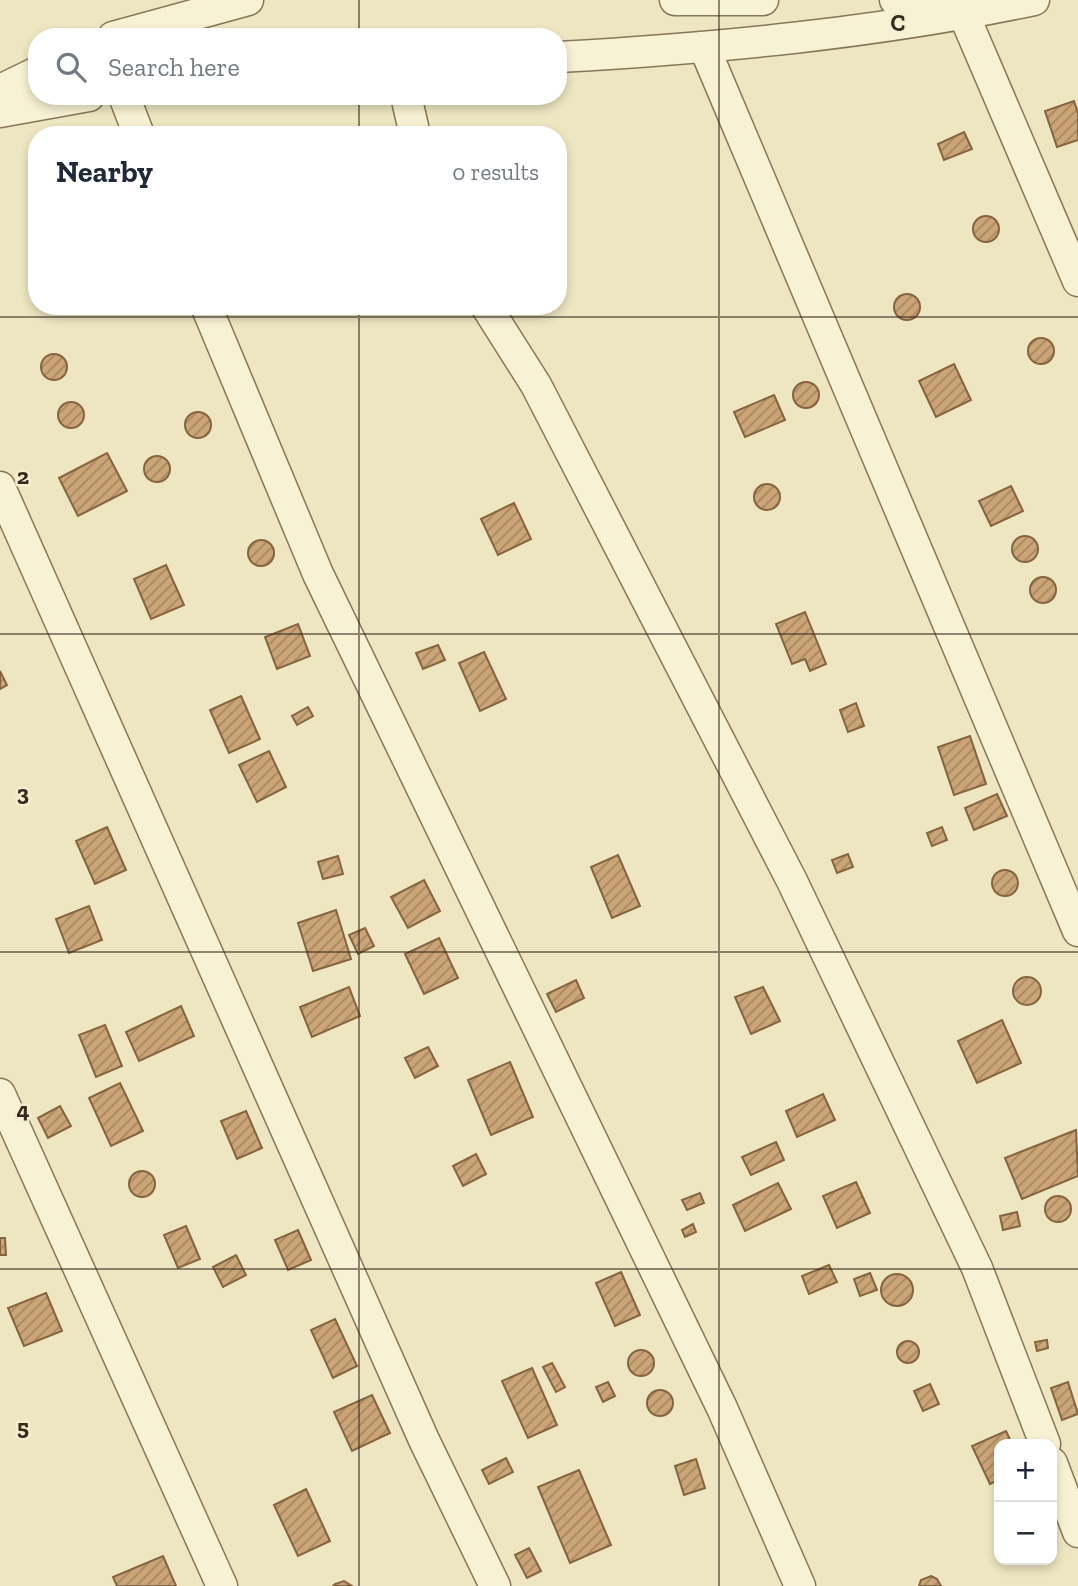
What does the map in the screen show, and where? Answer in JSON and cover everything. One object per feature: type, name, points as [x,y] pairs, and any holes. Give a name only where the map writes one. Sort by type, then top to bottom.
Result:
[{"type":"street","points":[[146,28],[248,0]]},
{"type":"street","points":[[676,0],[763,0]]},
{"type":"street","points":[[895,0],[964,15]]},
{"type":"street","points":[[567,56],[705,48],[964,15],[1034,0]]},
{"type":"street","points":[[964,15],[1078,281]]},
{"type":"street","points":[[705,48],[1078,931]]},
{"type":"street","points":[[0,90],[28,76]]},
{"type":"street","points":[[0,112],[39,105]]},
{"type":"street","points":[[127,105],[136,126]]},
{"type":"street","points":[[408,105],[413,126]]},
{"type":"street","points":[[210,315],[318,574],[716,1395],[800,1586]]},
{"type":"street","points":[[492,315],[536,385],[792,881],[977,1268],[1043,1439]]},
{"type":"street","points":[[0,487],[419,1428],[495,1586]]},
{"type":"street","points":[[0,1094],[222,1586]]},
{"type":"street","points":[[1057,1476],[1078,1532]]},
{"type":"building","points":[[1074,101],[1078,113],[1078,140],[1057,147],[1045,111]]},
{"type":"building","points":[[964,132],[972,149],[944,160],[938,144]]},
{"type":"building","points":[[986,216],[995,220],[999,229],[995,238],[986,242],[977,238],[973,229],[977,220]]},
{"type":"building","points":[[907,294],[916,298],[920,307],[916,316],[907,320],[898,316],[894,307],[898,298]]},
{"type":"building","points":[[1041,338],[1050,342],[1054,351],[1050,360],[1041,364],[1032,360],[1028,351],[1032,342]]},
{"type":"building","points":[[54,354],[63,358],[67,367],[63,376],[54,380],[45,376],[41,367],[45,358]]},
{"type":"building","points":[[954,364],[971,400],[936,417],[919,381]]},
{"type":"building","points":[[806,382],[815,386],[819,395],[815,404],[806,408],[797,404],[793,395],[797,386]]},
{"type":"building","points":[[774,395],[785,420],[745,437],[734,412]]},
{"type":"building","points":[[71,402],[80,406],[84,415],[80,424],[71,428],[62,424],[58,415],[62,406]]},
{"type":"building","points":[[198,412],[207,416],[211,425],[207,434],[198,438],[189,434],[185,425],[189,416]]},
{"type":"building","points":[[107,453],[127,491],[78,516],[59,478]]},
{"type":"building","points":[[157,456],[166,460],[170,469],[166,478],[157,482],[148,478],[144,469],[148,460]]},
{"type":"building","points":[[767,484],[776,488],[780,497],[776,506],[767,510],[758,506],[754,497],[758,488]]},
{"type":"building","points":[[1011,486],[1023,511],[991,526],[979,501]]},
{"type":"building","points":[[514,503],[531,539],[498,555],[481,519]]},
{"type":"building","points":[[1025,536],[1034,540],[1038,549],[1034,558],[1025,562],[1016,558],[1012,549],[1016,540]]},
{"type":"building","points":[[261,540],[270,544],[274,553],[270,562],[261,566],[252,562],[248,553],[252,544]]},
{"type":"building","points":[[166,565],[184,605],[151,619],[134,579]]},
{"type":"building","points":[[1043,577],[1052,581],[1056,590],[1052,599],[1043,603],[1034,599],[1030,590],[1034,581]]},
{"type":"building","points":[[805,612],[826,664],[810,671],[805,659],[792,664],[776,624]]},
{"type":"building","points":[[298,624],[310,656],[277,669],[265,637]]},
{"type":"building","points":[[438,645],[445,660],[423,669],[416,653]]},
{"type":"building","points":[[484,652],[506,699],[480,711],[459,663]]},
{"type":"building","points":[[0,671],[7,685],[0,689]]},
{"type":"building","points":[[241,696],[260,739],[229,753],[210,710]]},
{"type":"building","points":[[856,703],[864,726],[848,732],[840,710]]},
{"type":"building","points":[[308,707],[313,716],[297,725],[292,716]]},
{"type":"building","points":[[970,736],[986,784],[954,795],[938,747]]},
{"type":"building","points":[[269,751],[286,787],[257,802],[239,765]]},
{"type":"building","points":[[997,794],[1007,816],[974,830],[965,808]]},
{"type":"building","points":[[107,827],[126,870],[95,884],[76,841]]},
{"type":"building","points":[[942,827],[947,840],[932,846],[927,833]]},
{"type":"building","points":[[848,854],[853,867],[837,873],[832,860]]},
{"type":"building","points":[[618,855],[640,906],[612,918],[591,867]]},
{"type":"building","points":[[338,856],[343,874],[323,879],[318,862]]},
{"type":"building","points":[[1005,870],[1014,874],[1018,883],[1014,892],[1005,896],[996,892],[992,883],[996,874]]},
{"type":"building","points":[[424,880],[440,911],[408,928],[391,897]]},
{"type":"building","points":[[89,906],[102,940],[69,953],[56,919]]},
{"type":"building","points":[[336,910],[351,959],[313,971],[298,923]]},
{"type":"building","points":[[365,928],[374,946],[358,954],[349,935]]},
{"type":"building","points":[[439,938],[458,978],[424,994],[405,954]]},
{"type":"building","points":[[1027,977],[1037,981],[1041,991],[1037,1001],[1027,1005],[1017,1001],[1013,991],[1017,981]]},
{"type":"building","points":[[576,980],[584,998],[556,1012],[547,994]]},
{"type":"building","points":[[349,987],[360,1016],[312,1037],[300,1007]]},
{"type":"building","points":[[763,987],[780,1021],[751,1034],[735,997]]},
{"type":"building","points":[[181,1006],[194,1036],[139,1061],[126,1032]]},
{"type":"building","points":[[1002,1020],[1021,1063],[977,1083],[958,1041]]},
{"type":"building","points":[[105,1025],[122,1066],[96,1077],[79,1035]]},
{"type":"building","points":[[428,1047],[438,1066],[415,1078],[405,1058]]},
{"type":"building","points":[[510,1062],[533,1117],[491,1135],[468,1080]]},
{"type":"building","points":[[120,1083],[143,1131],[111,1146],[89,1098]]},
{"type":"building","points":[[823,1094],[835,1120],[797,1137],[786,1111]]},
{"type":"building","points":[[60,1106],[71,1126],[48,1138],[38,1118]]},
{"type":"building","points":[[246,1111],[262,1148],[237,1159],[221,1121]]},
{"type":"building","points":[[1076,1130],[1078,1176],[1022,1199],[1005,1158]]},
{"type":"building","points":[[776,1142],[784,1160],[751,1175],[742,1157]]},
{"type":"building","points":[[476,1154],[486,1174],[463,1186],[453,1166]]},
{"type":"building","points":[[142,1171],[151,1175],[155,1184],[151,1193],[142,1197],[133,1193],[129,1184],[133,1175]]},
{"type":"building","points":[[856,1182],[870,1213],[837,1228],[823,1196]]},
{"type":"building","points":[[778,1183],[791,1209],[745,1231],[733,1205]]},
{"type":"building","points":[[700,1193],[704,1203],[687,1210],[682,1200]]},
{"type":"building","points":[[1058,1196],[1068,1199],[1071,1209],[1068,1219],[1058,1222],[1048,1219],[1045,1209],[1048,1199]]},
{"type":"building","points":[[1017,1212],[1020,1226],[1003,1230],[1000,1216]]},
{"type":"building","points":[[693,1224],[696,1232],[685,1237],[682,1230]]},
{"type":"building","points":[[186,1226],[200,1259],[178,1268],[164,1235]]},
{"type":"building","points":[[298,1230],[311,1260],[288,1270],[275,1240]]},
{"type":"building","points":[[0,1238],[5,1238],[6,1255],[0,1255]]},
{"type":"building","points":[[236,1255],[246,1275],[223,1287],[213,1267]]},
{"type":"building","points":[[829,1265],[837,1282],[809,1294],[802,1276]]},
{"type":"building","points":[[621,1272],[640,1315],[615,1326],[596,1283]]},
{"type":"building","points":[[870,1273],[877,1290],[860,1296],[854,1279]]},
{"type":"building","points":[[897,1274],[908,1279],[913,1290],[908,1301],[897,1306],[886,1301],[881,1290],[886,1279]]},
{"type":"building","points":[[46,1293],[62,1331],[24,1346],[8,1308]]},
{"type":"building","points":[[335,1319],[357,1366],[333,1378],[311,1330]]},
{"type":"building","points":[[1047,1340],[1048,1348],[1037,1351],[1035,1342]]},
{"type":"building","points":[[908,1341],[916,1344],[919,1352],[916,1360],[908,1363],[900,1360],[897,1352],[900,1344]]},
{"type":"building","points":[[641,1350],[650,1354],[654,1363],[650,1372],[641,1376],[632,1372],[628,1363],[632,1354]]},
{"type":"building","points":[[552,1363],[565,1387],[556,1392],[543,1367]]},
{"type":"building","points":[[532,1368],[557,1425],[528,1438],[502,1381]]},
{"type":"building","points":[[608,1382],[615,1396],[603,1402],[596,1387]]},
{"type":"building","points":[[1068,1382],[1078,1414],[1062,1420],[1051,1388]]},
{"type":"building","points":[[930,1384],[939,1404],[923,1411],[914,1391]]},
{"type":"building","points":[[660,1390],[669,1394],[673,1403],[669,1412],[660,1416],[651,1412],[647,1403],[651,1394]]},
{"type":"building","points":[[372,1395],[390,1433],[352,1451],[334,1412]]},
{"type":"building","points":[[1006,1431],[1010,1439],[994,1439],[994,1482],[990,1484],[972,1446]]},
{"type":"building","points":[[506,1458],[513,1472],[489,1484],[482,1470]]},
{"type":"building","points":[[696,1459],[705,1488],[684,1495],[675,1466]]},
{"type":"building","points":[[579,1470],[611,1545],[570,1563],[538,1487]]},
{"type":"building","points":[[306,1489],[330,1541],[298,1556],[274,1505]]},
{"type":"building","points":[[529,1548],[541,1571],[527,1578],[515,1555]]},
{"type":"building","points":[[163,1556],[176,1586],[117,1586],[113,1577]]},
{"type":"building","points":[[931,1576],[937,1579],[941,1586],[919,1586],[921,1580]]},
{"type":"building","points":[[344,1581],[352,1586],[333,1586],[335,1584]]}]
